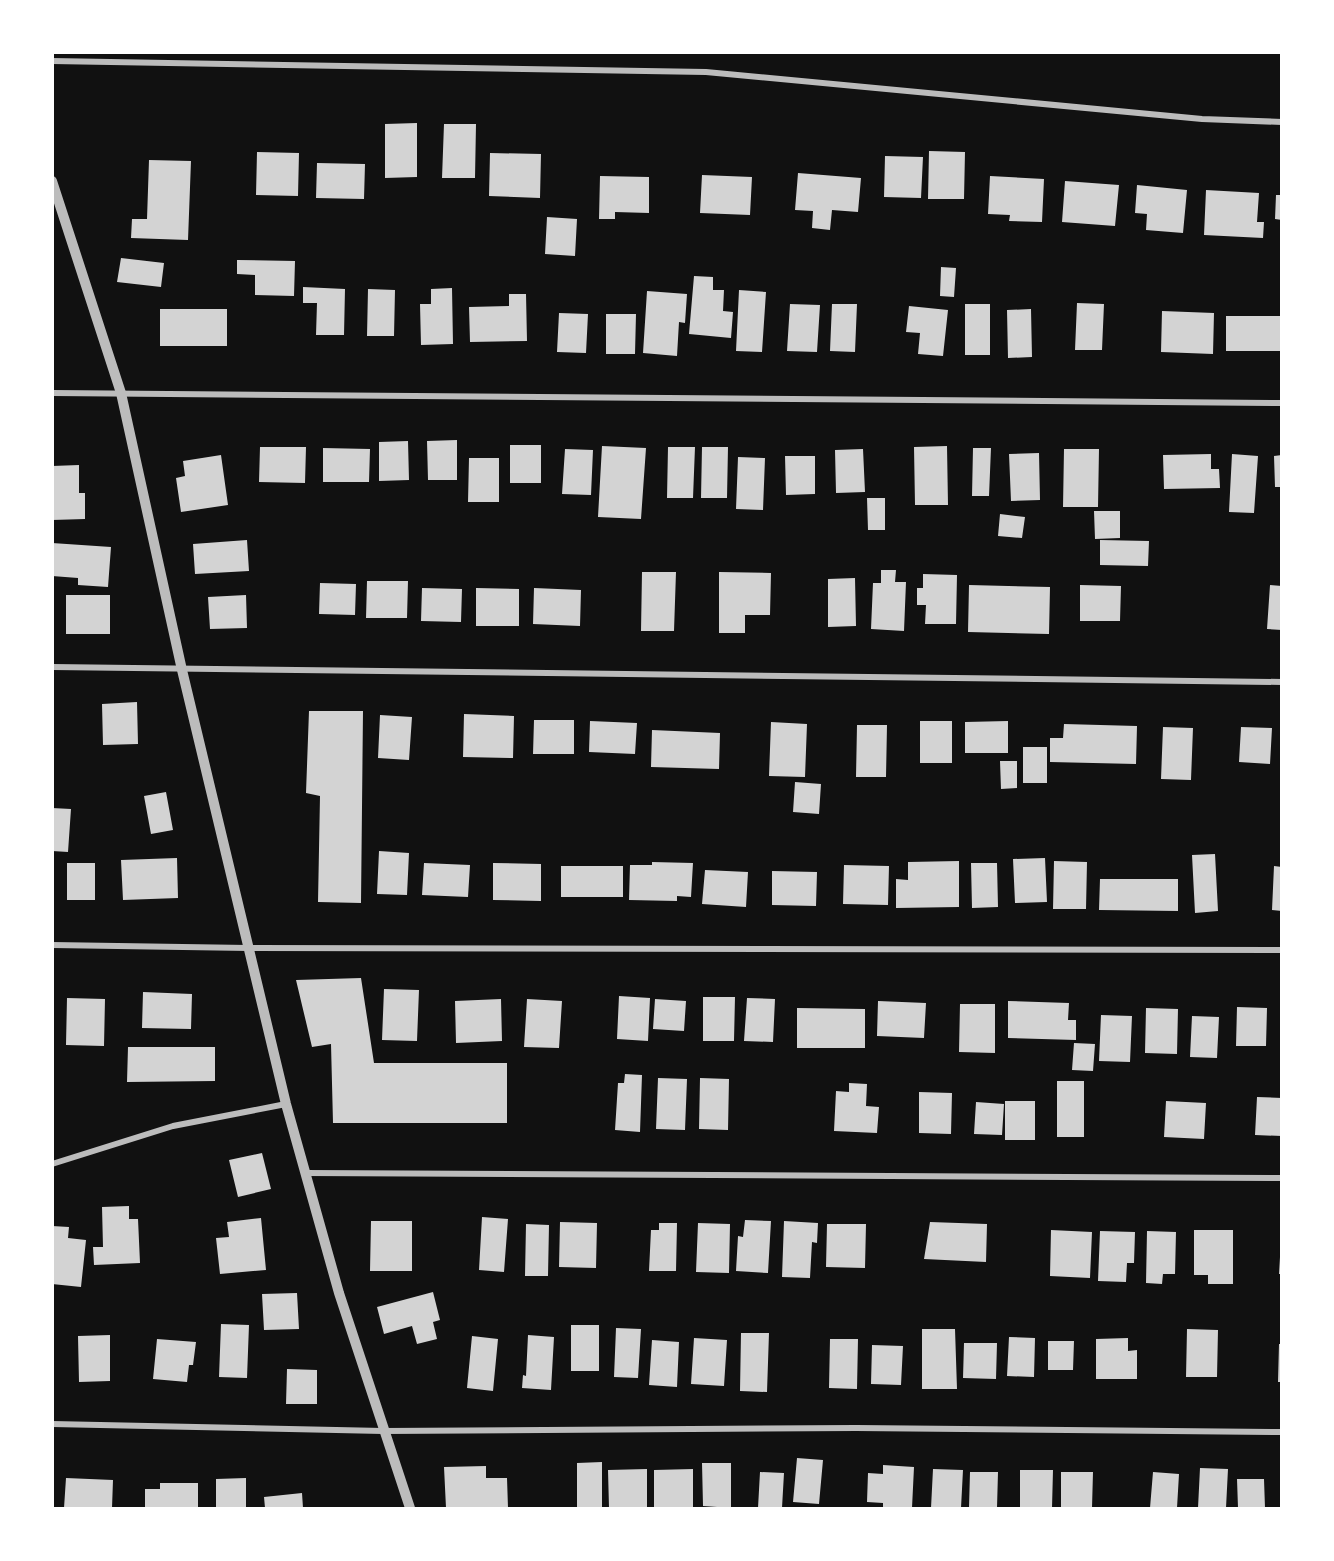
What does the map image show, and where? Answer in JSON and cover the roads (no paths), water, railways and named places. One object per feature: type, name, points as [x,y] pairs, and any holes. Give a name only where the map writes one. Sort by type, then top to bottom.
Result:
[{"type":"street","points":[[52,61],[706,72],[1202,119],[1281,122]]},
{"type":"street","points":[[52,181],[121,393],[182,670],[286,1104],[339,1293],[410,1509]]},
{"type":"street","points":[[52,393],[1281,403]]},
{"type":"street","points":[[52,668],[1281,682]]},
{"type":"street","points":[[52,945],[248,948],[1281,950]]},
{"type":"street","points":[[52,1164],[173,1126],[286,1104]]},
{"type":"street","points":[[305,1173],[1281,1178]]},
{"type":"street","points":[[52,1424],[383,1431],[868,1428],[1281,1432]]}]
